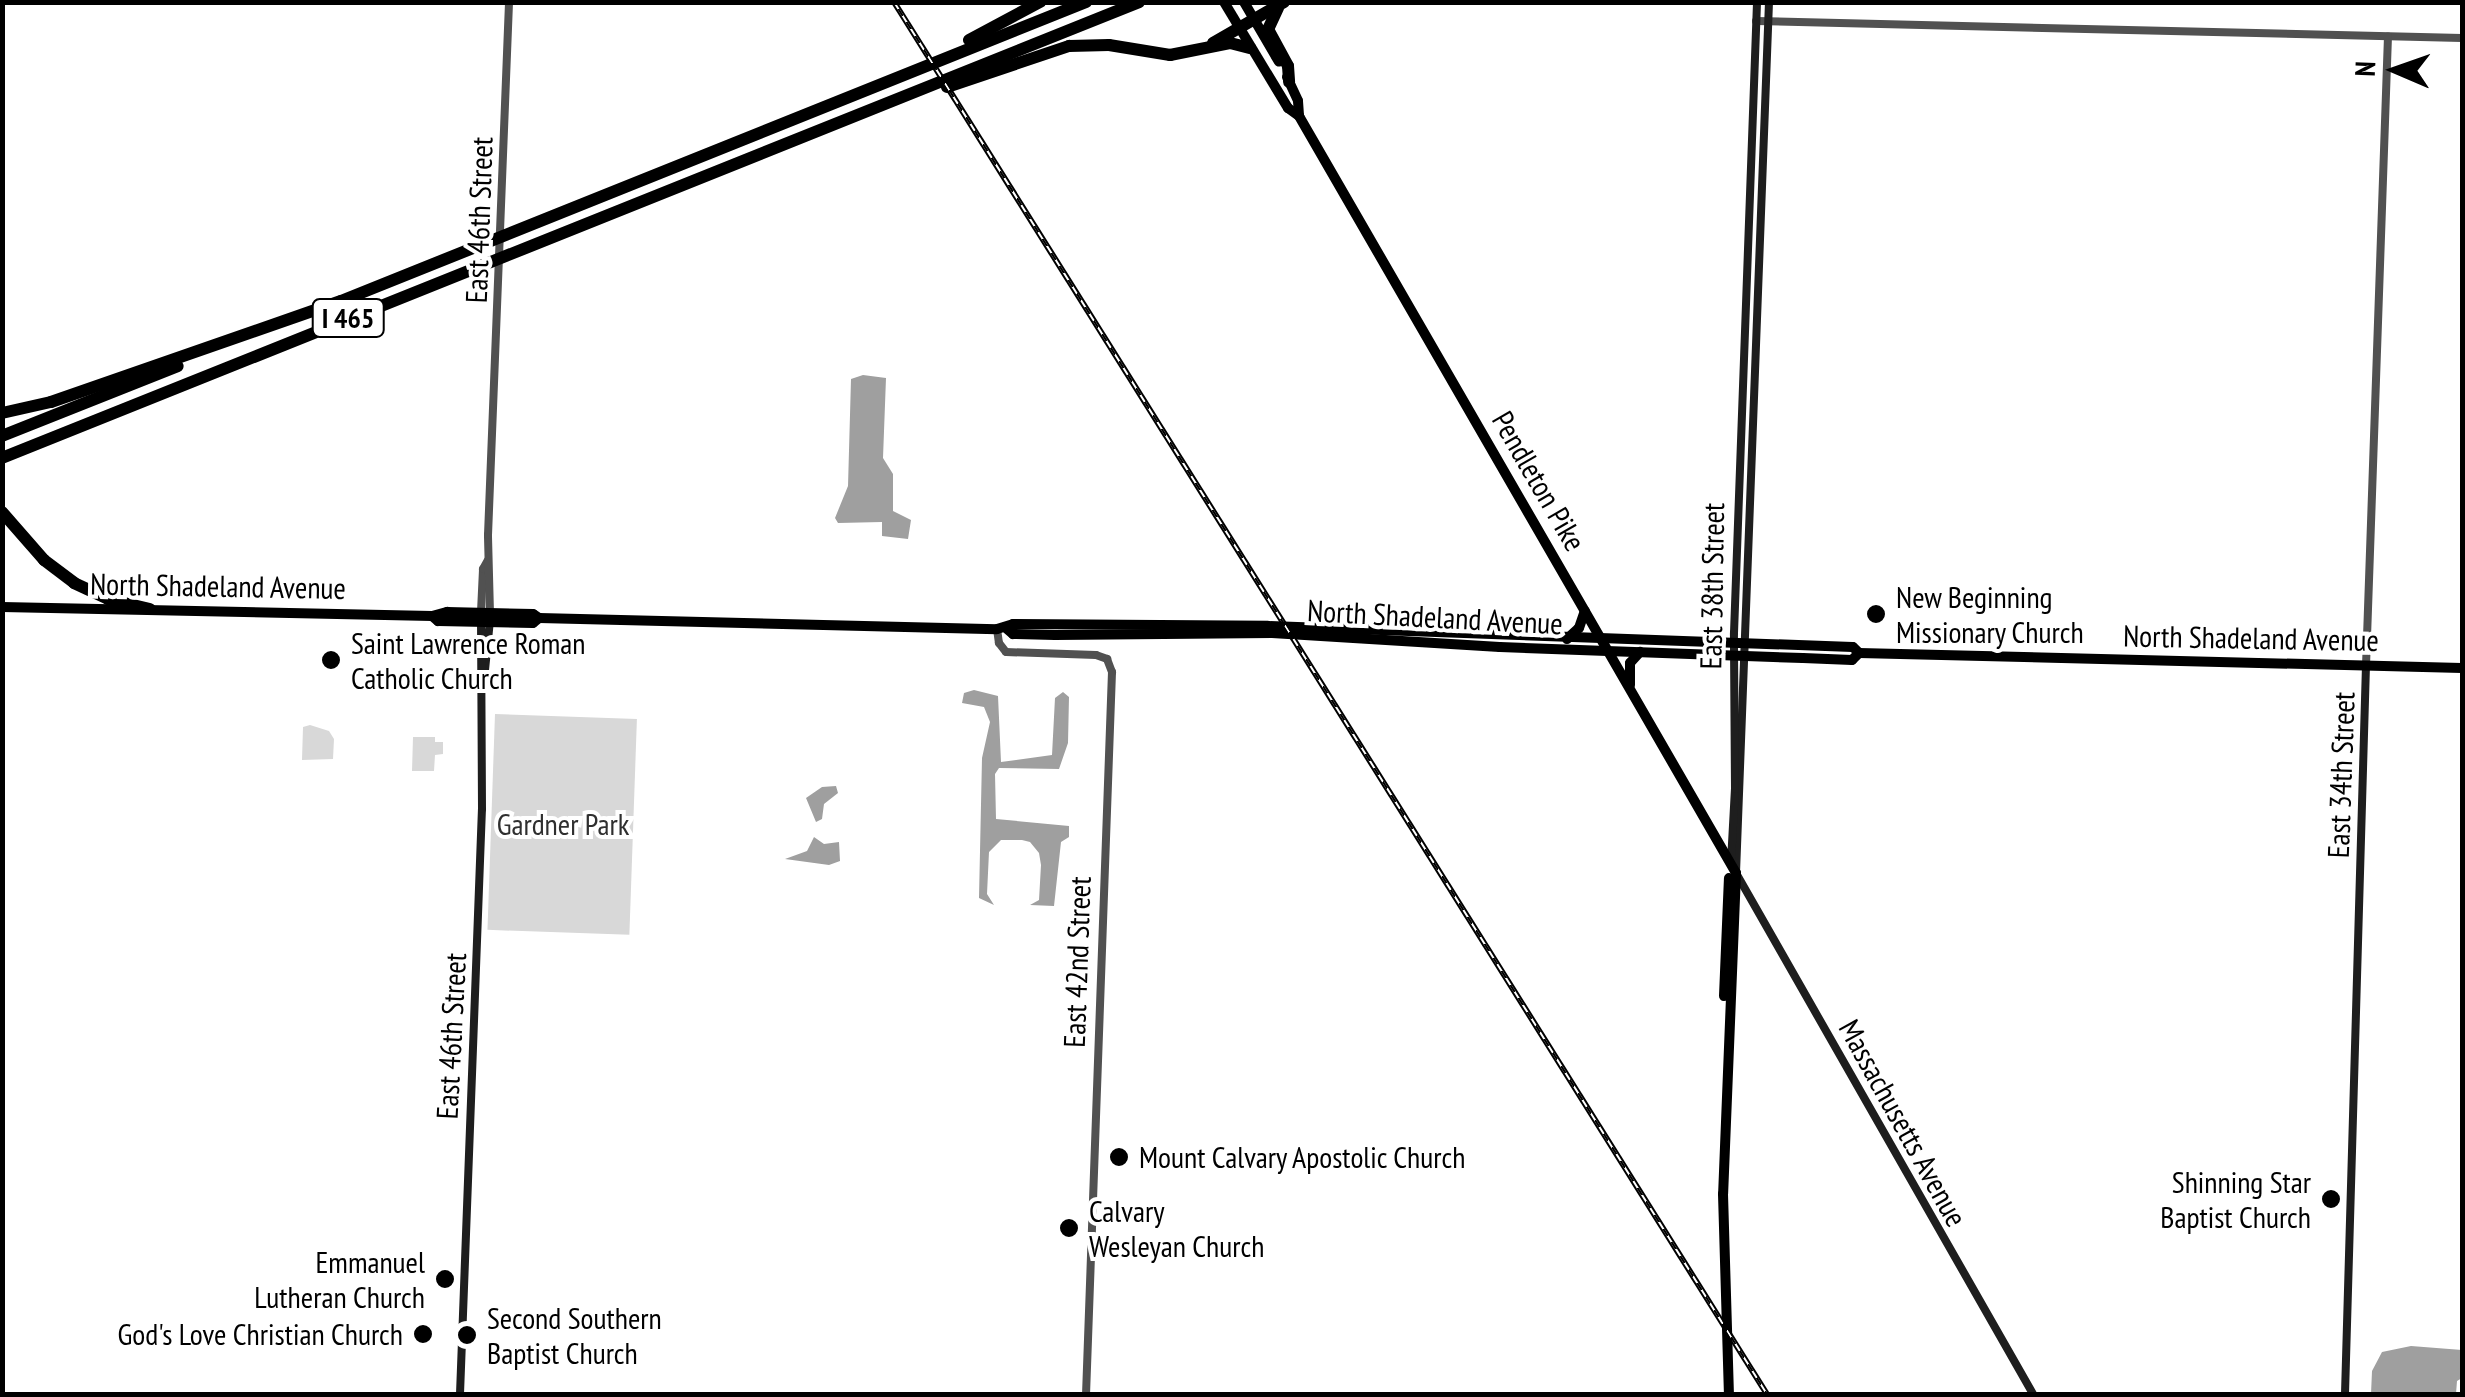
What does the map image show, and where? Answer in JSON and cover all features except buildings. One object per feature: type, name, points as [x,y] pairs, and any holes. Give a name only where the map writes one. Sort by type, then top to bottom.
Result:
[{"type":"highway","points":[[949,53],[1040,2]]},
{"type":"highway","name":"I 465","points":[[2,436],[949,53],[1086,2]]},
{"type":"highway","points":[[964,77],[1139,2]]},
{"type":"highway","points":[[1202,50],[1284,3]]},
{"type":"highway","points":[[1284,3],[1271,16],[1268,29],[1288,66],[1289,82]]},
{"type":"highway","points":[[964,77],[1069,46],[1109,45],[1170,55],[1234,43],[1250,48]]},
{"type":"highway","name":"I 465","points":[[2,458],[892,102],[964,77]]},
{"type":"highway","points":[[2,414],[51,402],[254,333]]},
{"type":"highway","points":[[2,512],[52,567],[94,601],[150,609]]},
{"type":"main road","name":"Pendleton Pike","points":[[1224,2],[1288,108],[1299,115]]},
{"type":"main road","name":"Pendleton Pike","points":[[1244,2],[1289,82],[1299,115],[1733,868]]},
{"type":"main road","name":"East 38th Street","points":[[1729,1394],[1724,1170],[1757,2]]},
{"type":"main road","name":"East 38th Street","points":[[1738,650],[1769,2]]},
{"type":"main road","name":"North Shadeland Avenue","points":[[2,607],[94,601]]},
{"type":"main road","name":"North Shadeland Avenue","points":[[150,609],[432,616],[442,612],[486,617],[535,614],[539,618],[1002,629],[1013,634],[1045,635],[1270,629],[1738,650],[1852,660],[1859,653],[2462,668]]},
{"type":"main road","points":[[1566,639],[1579,628],[1585,611]]},
{"type":"main road","name":"East 46th Street","points":[[460,1394],[481,871],[484,680],[479,665],[486,617]]},
{"type":"main road","name":"North Shadeland Avenue","points":[[1314,631],[1566,639],[1642,651],[1738,650]]},
{"type":"main road","points":[[1630,691],[1629,666],[1642,651]]},
{"type":"main road","name":"East 34th Street","points":[[2345,1394],[2366,666]]},
{"type":"main road","name":"Massachusetts Avenue","points":[[1733,868],[2033,1394]]},
{"type":"street","name":"East 46th Street","points":[[486,617],[492,570],[488,560],[509,2]]},
{"type":"street","points":[[1756,21],[2462,38]]},
{"type":"street","name":"East 34th Street","points":[[2366,666],[2388,36]]},
{"type":"street","name":"East 42nd Street","points":[[1002,629],[998,643],[1006,652],[1096,655],[1107,660],[1112,672],[1086,1394]]},
{"type":"green space","name":"Gardner Park","points":[[495,714],[637,719],[629,935],[487,930]]},
{"type":"green space","points":[[310,725],[329,731],[334,739],[333,759],[302,760],[303,727]]},
{"type":"green space","points":[[413,737],[435,737],[435,742],[443,742],[443,754],[435,755],[434,771],[412,771]]},
{"type":"shaded area","points":[[863,375],[886,378],[883,458],[893,474],[893,511],[911,520],[908,539],[882,536],[882,522],[838,523],[835,518],[848,486],[851,379]]},
{"type":"shaded area","points":[[974,690],[998,696],[1001,762],[1052,755],[1055,698],[1063,692],[1069,697],[1068,743],[1059,769],[999,768],[995,774],[996,819],[1069,826],[1069,837],[1061,842],[1054,906],[1030,905],[1039,900],[1041,865],[1039,853],[1030,842],[1022,840],[1001,840],[989,852],[987,894],[994,905],[979,898],[982,758],[990,722],[984,707],[962,703],[964,693]]},
{"type":"shaded area","points":[[836,786],[838,793],[824,804],[822,819],[816,822],[806,798],[822,787]]},
{"type":"shaded area","points":[[814,837],[824,844],[839,842],[840,861],[829,865],[785,859],[807,851]]},
{"type":"shaded area","points":[[2411,1346],[2462,1350],[2462,1378],[2457,1381],[2456,1394],[2371,1394],[2372,1371],[2382,1352]]},
{"type":"railway","points":[[894,2],[1767,1394]]},
{"type":"place","name":"New Beginning Missionary Church","points":[[1876,614]]},
{"type":"place","name":"Saint Lawrence Roman Catholic Church","points":[[331,660]]},
{"type":"place","name":"Mount Calvary Apostolic Church","points":[[1119,1157]]},
{"type":"place","name":"Shinning Star Baptist Church","points":[[2331,1199]]},
{"type":"place","name":"Calvary Wesleyan Church","points":[[1069,1228]]},
{"type":"place","name":"Emmanuel Lutheran Church","points":[[445,1279]]},
{"type":"place","name":"God's Love Christian Church","points":[[423,1334]]},
{"type":"place","name":"Second Southern Baptist Church","points":[[467,1335]]}]
